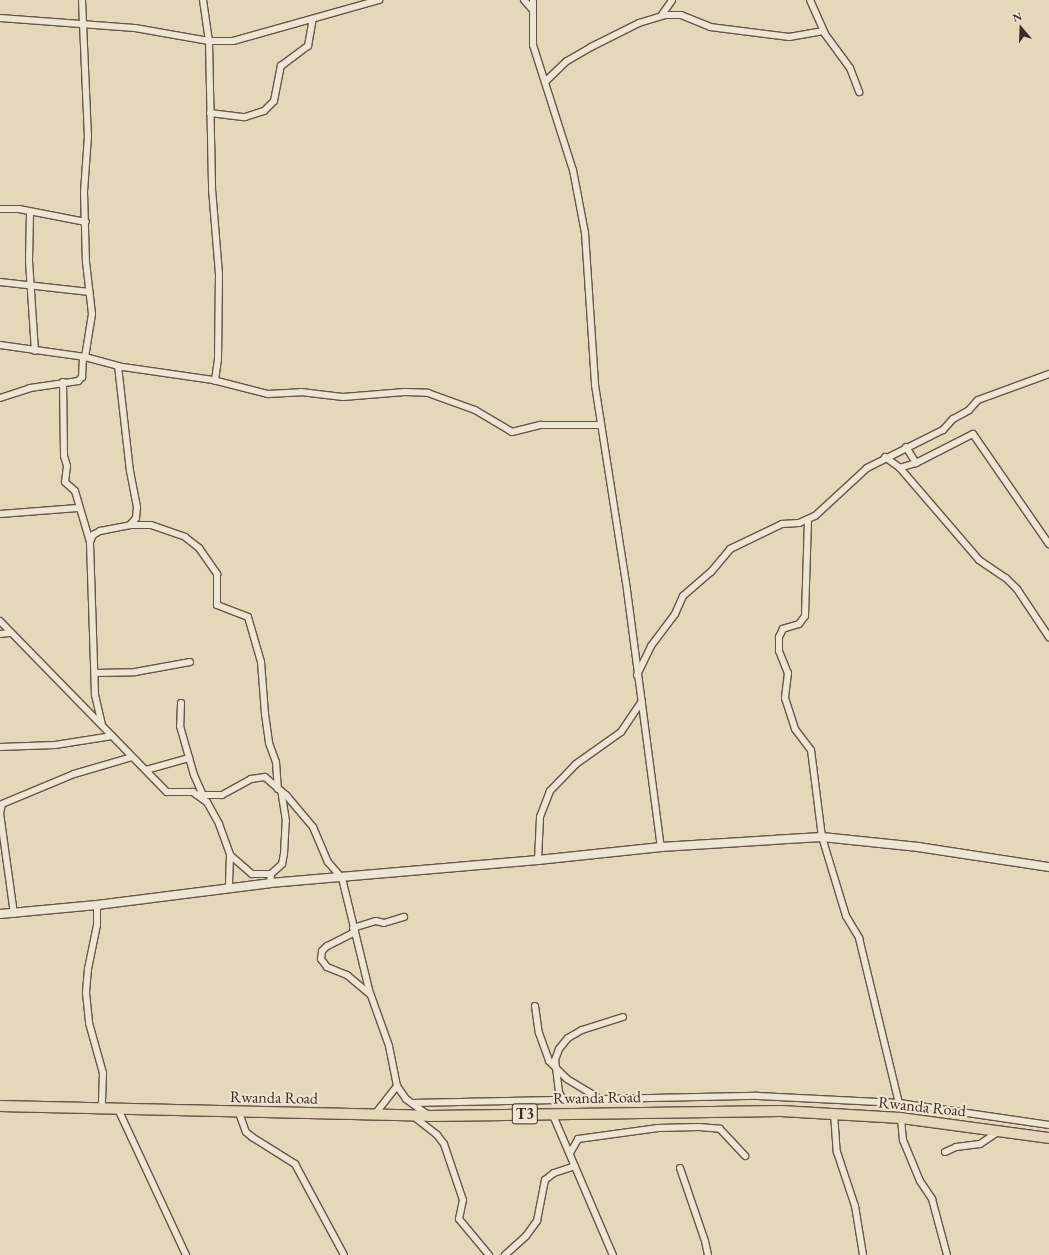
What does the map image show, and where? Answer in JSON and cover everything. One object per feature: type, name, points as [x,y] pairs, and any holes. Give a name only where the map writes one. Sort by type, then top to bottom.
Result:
[{"type":"highway","name":"Rwanda Road","points":[[0,1106],[240,1113],[429,1116],[754,1110],[834,1113],[901,1118],[1049,1138]]},
{"type":"street","points":[[0,398],[63,382],[78,381],[82,377],[92,314],[86,262],[84,192],[88,136],[82,0]]},
{"type":"street","points":[[203,0],[209,41],[210,113],[220,327],[215,381]]},
{"type":"street","points":[[0,18],[82,23],[149,30],[209,41],[242,40],[379,0]]},
{"type":"street","points":[[524,0],[533,10]]},
{"type":"street","points":[[533,0],[533,45],[573,170],[585,233],[591,344],[600,425],[627,590],[637,675],[642,700],[661,847]]},
{"type":"street","points":[[661,16],[672,0]]},
{"type":"street","points":[[810,0],[823,31],[850,68],[859,92]]},
{"type":"street","points":[[545,82],[567,61],[591,47],[640,23],[661,16],[681,14],[710,27],[789,37],[823,31]]},
{"type":"street","points":[[210,113],[245,117],[264,111],[274,101],[281,66],[308,46],[313,19]]},
{"type":"street","points":[[0,209],[19,209],[30,213],[86,222]]},
{"type":"street","points":[[30,213],[30,285],[35,351]]},
{"type":"street","points":[[0,282],[89,292]]},
{"type":"street","points":[[0,345],[84,357],[118,366],[215,381],[268,394],[301,392],[343,397],[405,392],[428,394],[481,413],[512,432],[541,425],[600,425]]},
{"type":"street","points":[[118,366],[130,471],[137,507],[136,518],[130,525]]},
{"type":"street","points":[[637,675],[651,646],[672,618],[683,596],[711,572],[730,549],[782,524],[808,520],[819,514],[856,476],[885,457],[943,430],[953,419],[969,410],[980,398],[1040,380],[1049,374]]},
{"type":"street","points":[[63,382],[64,456],[67,466],[65,482],[74,490],[78,508],[90,542],[92,647],[96,673],[96,702],[102,725]]},
{"type":"street","points":[[900,468],[916,463],[973,434],[1049,544]]},
{"type":"street","points":[[906,447],[916,463]]},
{"type":"street","points":[[885,457],[900,468],[979,560],[1006,578],[1017,590],[1049,637]]},
{"type":"street","points":[[0,514],[78,508]]},
{"type":"street","points":[[808,520],[805,616],[799,624],[783,629],[778,646],[788,673],[785,698],[795,728],[806,742],[812,757],[822,837],[846,916],[859,938],[899,1103]]},
{"type":"street","points":[[90,542],[95,532],[130,525],[151,525],[191,540],[217,574],[217,605],[248,617],[261,662],[265,714],[276,762],[286,821],[282,864],[272,874],[270,883]]},
{"type":"street","points":[[0,621],[9,633],[167,792],[184,791],[200,795],[228,793],[258,777],[265,777],[280,790],[313,827],[328,862],[342,878],[354,930],[364,962],[370,994],[389,1046],[397,1086],[412,1103],[429,1116]]},
{"type":"street","points":[[0,634],[9,633]]},
{"type":"street","points":[[96,673],[135,672],[190,662]]},
{"type":"street","points":[[538,860],[540,817],[550,791],[576,764],[621,732],[642,700]]},
{"type":"street","points":[[181,703],[179,722],[200,795],[210,807],[230,855],[229,887]]},
{"type":"street","points":[[0,747],[55,745],[112,736]]},
{"type":"street","points":[[14,914],[0,813],[2,804],[74,774],[132,757]]},
{"type":"street","points":[[146,770],[189,758]]},
{"type":"street","points":[[0,914],[14,914],[97,905],[229,887],[270,883],[538,860],[661,847],[822,837],[918,847],[1049,867]]},
{"type":"street","points":[[230,855],[252,874],[272,874]]},
{"type":"street","points":[[97,905],[97,925],[88,969],[86,993],[89,1023],[103,1073],[102,1109]]},
{"type":"street","points":[[370,994],[347,975],[327,968],[321,960],[322,951],[327,946],[354,930],[376,921],[384,923],[404,917]]},
{"type":"street","points":[[535,1006],[543,1048],[556,1070],[579,1088],[601,1100]]},
{"type":"street","points":[[563,1100],[559,1092],[555,1060],[568,1038],[582,1030],[623,1017]]},
{"type":"street","points":[[374,1115],[397,1086]]},
{"type":"street","points":[[412,1103],[758,1096],[899,1103],[1049,1125]]},
{"type":"street","points":[[118,1110],[186,1255]]},
{"type":"street","points":[[240,1113],[246,1132],[295,1164],[344,1255]]},
{"type":"street","points":[[552,1113],[613,1255]]},
{"type":"street","points":[[834,1113],[837,1152],[854,1206],[863,1255]]},
{"type":"street","points":[[412,1115],[437,1134],[444,1144],[462,1195],[463,1204],[458,1214],[459,1219],[488,1255]]},
{"type":"street","points":[[901,1118],[903,1140],[920,1181],[932,1198],[947,1255]]},
{"type":"street","points":[[570,1153],[578,1139],[658,1128],[699,1127],[720,1129],[745,1156]]},
{"type":"street","points":[[945,1152],[956,1147],[980,1144],[998,1132]]},
{"type":"street","points":[[505,1255],[526,1236],[536,1221],[545,1180],[554,1173],[575,1166]]},
{"type":"street","points":[[680,1168],[705,1241],[708,1255]]}]
